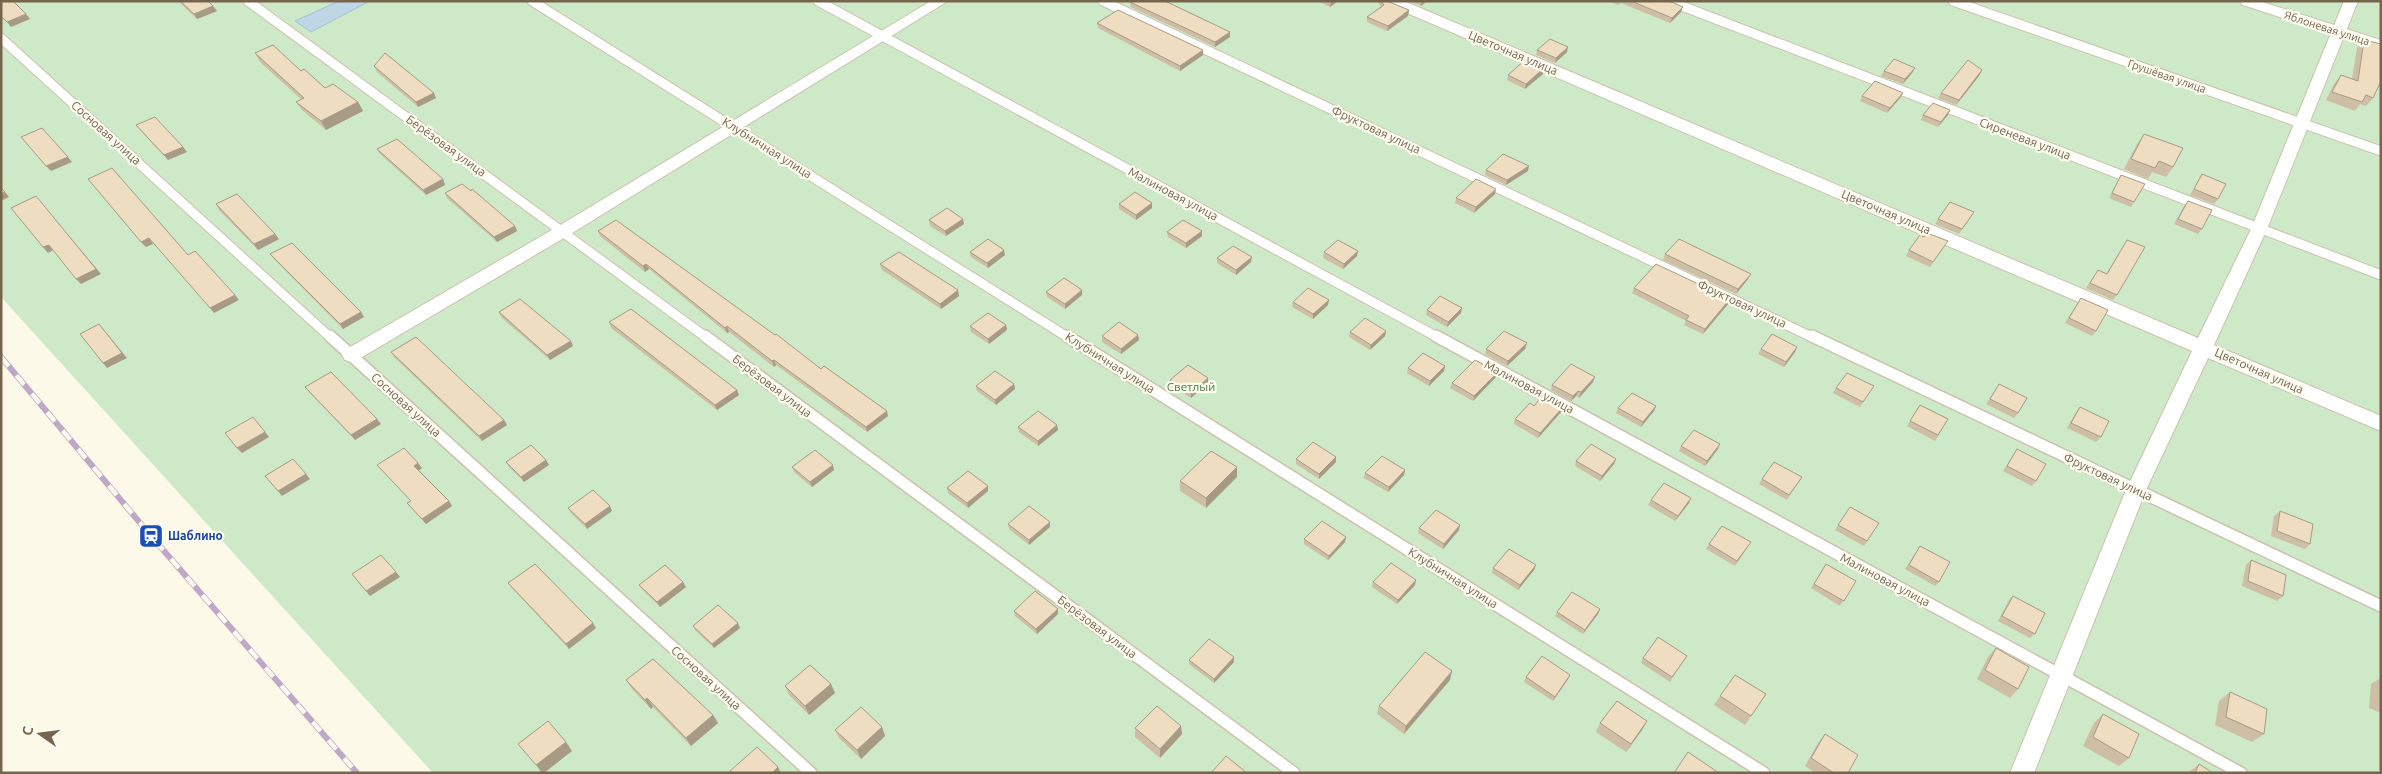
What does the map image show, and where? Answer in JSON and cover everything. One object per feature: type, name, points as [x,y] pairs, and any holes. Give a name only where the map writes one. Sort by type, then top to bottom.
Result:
[{"type":"street","points":[[351,355],[563,231],[941,1]]},
{"type":"street","name":"Цветочная улица","points":[[1391,1],[2381,424]]},
{"type":"street","points":[[2022,773],[2136,490],[2259,230],[2351,1]]},
{"type":"lane","name":"Берёзовая улица","points":[[248,1],[563,231],[1294,773]]},
{"type":"lane","name":"Клубничная улица","points":[[532,1],[1764,773]]},
{"type":"lane","name":"Малиновая улица","points":[[818,1],[2241,773]]},
{"type":"lane","name":"Фруктовая улица","points":[[1103,1],[2381,606]]},
{"type":"lane","name":"Сиреневая улица","points":[[1670,1],[2259,230],[2381,275]]},
{"type":"lane","name":"Грушёвая улица","points":[[1953,1],[2381,151]]},
{"type":"lane","name":"Яблоневая улица","points":[[2245,1],[2381,45]]},
{"type":"lane","name":"Сосновая улица","points":[[1,38],[811,773]]},
{"type":"green space","name":"Светлый","points":[[1,1],[2381,1],[2381,773],[433,773],[1,297]]},
{"type":"water","points":[[339,1],[370,1],[311,32],[295,21]]},
{"type":"building","points":[[1,1],[13,1],[26,14],[7,22],[1,16]]},
{"type":"building","points":[[180,1],[208,1],[213,6],[194,14]]},
{"type":"building","points":[[1165,1],[1230,32],[1215,42],[1130,2]]},
{"type":"building","points":[[1381,1],[1387,1],[1409,10],[1388,26],[1367,17],[1384,5]]},
{"type":"building","points":[[1631,1],[1669,1],[1683,7],[1672,18]]},
{"type":"building","points":[[1118,10],[1203,50],[1180,66],[1097,23]]},
{"type":"building","points":[[1550,39],[1568,47],[1556,58],[1537,50]]},
{"type":"building","points":[[2364,40],[2381,44],[2381,81],[2373,98],[2366,95],[2362,102],[2332,92],[2341,75],[2358,81]]},
{"type":"building","points":[[273,45],[301,71],[304,69],[325,88],[333,84],[358,102],[321,121],[296,102],[304,98],[255,53]]},
{"type":"building","points":[[385,53],[434,93],[416,102],[374,66]]},
{"type":"building","points":[[1894,59],[1915,68],[1905,79],[1884,71]]},
{"type":"building","points":[[1525,60],[1544,68],[1526,84],[1508,75]]},
{"type":"building","points":[[1968,60],[1982,70],[1959,100],[1941,93]]},
{"type":"building","points":[[1875,81],[1903,93],[1890,108],[1862,96]]},
{"type":"building","points":[[1933,103],[1950,110],[1941,122],[1923,115]]},
{"type":"building","points":[[155,117],[183,147],[164,155],[136,125]]},
{"type":"building","points":[[42,128],[68,157],[46,166],[21,137]]},
{"type":"building","points":[[2144,134],[2183,148],[2173,167],[2159,161],[2155,168],[2131,159]]},
{"type":"building","points":[[397,139],[443,179],[423,190],[377,149]]},
{"type":"building","points":[[1503,154],[1529,166],[1507,180],[1486,170]]},
{"type":"building","points":[[112,168],[188,255],[195,251],[235,295],[210,308],[149,238],[141,242],[88,179]]},
{"type":"building","points":[[2202,174],[2226,184],[2218,199],[2194,189]]},
{"type":"building","points":[[2121,175],[2145,184],[2134,202],[2112,193]]},
{"type":"building","points":[[1476,179],[1496,189],[1476,207],[1456,198]]},
{"type":"building","points":[[462,184],[471,191],[472,189],[515,226],[494,237],[445,193]]},
{"type":"building","points":[[1135,192],[1152,203],[1136,215],[1119,204]]},
{"type":"building","points":[[237,194],[275,234],[254,244],[216,204]]},
{"type":"building","points":[[36,196],[96,269],[76,279],[49,245],[43,247],[11,208]]},
{"type":"building","points":[[2188,201],[2212,210],[2202,229],[2178,219]]},
{"type":"building","points":[[1950,202],[1974,212],[1962,229],[1938,219]]},
{"type":"building","points":[[947,208],[963,219],[945,231],[929,220]]},
{"type":"building","points":[[616,220],[776,334],[821,369],[824,366],[887,411],[866,427],[774,360],[772,361],[727,326],[725,328],[646,264],[643,266],[598,231]]},
{"type":"building","points":[[1183,220],[1202,231],[1186,243],[1167,232]]},
{"type":"building","points":[[1927,233],[1948,241],[1933,262],[1909,250],[1920,235],[1924,237]]},
{"type":"building","points":[[988,239],[1004,250],[987,263],[970,252]]},
{"type":"building","points":[[1679,239],[1751,274],[1738,289],[1665,254]]},
{"type":"building","points":[[1338,240],[1358,251],[1344,264],[1324,252]]},
{"type":"building","points":[[2127,240],[2145,247],[2117,295],[2090,283],[2098,270],[2107,274]]},
{"type":"building","points":[[292,243],[361,312],[340,324],[270,254]]},
{"type":"building","points":[[1233,246],[1252,257],[1236,270],[1217,258]]},
{"type":"building","points":[[899,252],[958,290],[940,304],[880,264]]},
{"type":"building","points":[[1656,264],[1730,299],[1705,329],[1686,320],[1689,316],[1634,288]]},
{"type":"building","points":[[1064,278],[1082,290],[1065,304],[1046,292]]},
{"type":"building","points":[[1308,288],[1329,300],[1313,314],[1293,302]]},
{"type":"building","points":[[1440,296],[1462,308],[1448,322],[1427,310]]},
{"type":"building","points":[[2081,298],[2108,310],[2096,331],[2069,318]]},
{"type":"building","points":[[520,299],[571,341],[547,355],[499,312]]},
{"type":"building","points":[[631,309],[737,390],[715,405],[609,322]]},
{"type":"building","points":[[988,313],[1006,325],[988,339],[970,326]]},
{"type":"building","points":[[1365,318],[1386,331],[1371,345],[1350,332]]},
{"type":"building","points":[[1119,322],[1138,335],[1121,349],[1102,336]]},
{"type":"building","points":[[99,324],[122,353],[103,363],[80,334]]},
{"type":"building","points":[[1504,331],[1527,343],[1508,361],[1486,349]]},
{"type":"building","points":[[1772,334],[1797,347],[1786,362],[1761,349]]},
{"type":"building","points":[[416,337],[504,420],[479,436],[391,352]]},
{"type":"building","points":[[1423,353],[1445,366],[1430,381],[1408,368]]},
{"type":"building","points":[[1475,360],[1498,372],[1474,396],[1452,383]]},
{"type":"building","points":[[1571,364],[1595,377],[1581,392],[1578,391],[1573,396],[1552,385]]},
{"type":"building","points":[[1188,365],[1208,378],[1191,393],[1170,380]]},
{"type":"building","points":[[995,371],[1014,384],[995,400],[976,386]]},
{"type":"building","points":[[331,372],[377,419],[351,435],[305,387]]},
{"type":"building","points":[[1847,373],[1874,386],[1863,402],[1836,388]]},
{"type":"building","points":[[1999,384],[2027,398],[2018,413],[1990,399]]},
{"type":"building","points":[[1632,393],[1656,406],[1643,422],[1618,408]]},
{"type":"building","points":[[1542,396],[1563,407],[1540,433],[1515,419],[1530,403],[1534,406]]},
{"type":"building","points":[[1920,405],[1948,419],[1938,435],[1910,421]]},
{"type":"building","points":[[2080,407],[2109,421],[2101,437],[2071,423]]},
{"type":"building","points":[[1038,411],[1057,425],[1038,441],[1018,427]]},
{"type":"building","points":[[253,417],[265,432],[237,448],[225,433]]},
{"type":"building","points":[[1694,430],[1720,444],[1707,461],[1681,446]]},
{"type":"building","points":[[1313,442],[1336,457],[1319,474],[1296,459]]},
{"type":"building","points":[[1591,444],[1616,459],[1602,476],[1576,461]]},
{"type":"building","points":[[531,445],[546,460],[521,477],[506,462]]},
{"type":"building","points":[[404,448],[418,463],[414,466],[449,501],[422,519],[407,503],[411,501],[377,465]]},
{"type":"building","points":[[2017,449],[2046,464],[2036,481],[2007,466]]},
{"type":"building","points":[[815,450],[833,465],[810,482],[792,467]]},
{"type":"building","points":[[1211,451],[1237,467],[1206,498],[1180,481]]},
{"type":"building","points":[[1382,456],[1405,470],[1389,487],[1365,473]]},
{"type":"building","points":[[293,459],[306,474],[278,491],[265,476]]},
{"type":"building","points":[[1774,462],[1802,477],[1789,495],[1762,479]]},
{"type":"building","points":[[968,471],[988,486],[967,503],[947,488]]},
{"type":"building","points":[[1664,483],[1691,498],[1678,516],[1651,500]]},
{"type":"building","points":[[593,490],[610,506],[585,524],[568,508]]},
{"type":"building","points":[[1029,506],[1050,522],[1029,540],[1008,524]]},
{"type":"building","points":[[1850,507],[1879,523],[1867,541],[1838,525]]},
{"type":"building","points":[[1436,510],[1460,525],[1444,544],[1419,528]]},
{"type":"building","points":[[2280,511],[2313,524],[2310,544],[2277,531]]},
{"type":"building","points":[[1322,521],[1346,537],[1329,556],[1304,539]]},
{"type":"building","points":[[1722,526],[1751,542],[1737,561],[1709,544]]},
{"type":"building","points":[[1920,546],[1950,562],[1939,582],[1909,565]]},
{"type":"building","points":[[1509,549],[1536,565],[1520,585],[1493,568]]},
{"type":"building","points":[[381,555],[396,572],[366,591],[352,574]]},
{"type":"building","points":[[2251,560],[2286,575],[2283,596],[2248,581]]},
{"type":"building","points":[[1391,563],[1416,580],[1398,600],[1373,582]]},
{"type":"building","points":[[535,564],[593,623],[566,644],[508,583]]},
{"type":"building","points":[[1826,564],[1856,581],[1844,601],[1814,584]]},
{"type":"building","points":[[665,565],[683,582],[657,602],[639,585]]},
{"type":"building","points":[[1035,591],[1058,609],[1036,629],[1014,611]]},
{"type":"building","points":[[1572,592],[1600,609],[1585,630],[1557,612]]},
{"type":"building","points":[[2013,596],[2045,613],[2035,634],[2002,616]]},
{"type":"building","points":[[718,605],[738,623],[712,644],[693,626]]},
{"type":"building","points":[[1658,637],[1687,656],[1672,677],[1643,658]]},
{"type":"building","points":[[1209,639],[1234,657],[1214,679],[1189,660]]},
{"type":"building","points":[[1996,648],[2029,667],[2018,689],[1985,670]]},
{"type":"building","points":[[1425,652],[1452,671],[1406,726],[1379,706]]},
{"type":"building","points":[[1542,656],[1570,675],[1555,697],[1526,677]]},
{"type":"building","points":[[653,659],[713,715],[686,738],[647,698],[645,700],[626,680]]},
{"type":"building","points":[[810,665],[831,684],[805,706],[785,686]]},
{"type":"building","points":[[1735,675],[1766,694],[1751,716],[1720,696]]},
{"type":"building","points":[[2230,692],[2267,709],[2264,734],[2226,717]]},
{"type":"building","points":[[1617,701],[1647,721],[1631,744],[1600,723]]},
{"type":"building","points":[[1157,706],[1181,726],[1160,749],[1135,728]]},
{"type":"building","points":[[861,707],[882,727],[857,750],[835,730]]},
{"type":"building","points":[[2103,714],[2139,734],[2129,758],[2093,737]]},
{"type":"building","points":[[548,721],[566,742],[536,765],[518,744]]},
{"type":"building","points":[[1825,734],[1858,755],[1848,773],[1834,773],[1811,758]]},
{"type":"building","points":[[757,747],[778,767],[772,773],[732,773],[730,771]]},
{"type":"building","points":[[1688,752],[1719,773],[1674,773]]},
{"type":"building","points":[[1226,756],[1247,773],[1211,773]]},
{"type":"building","points":[[2199,764],[2213,773],[2195,773]]},
{"type":"railway","points":[[1,357],[151,536],[357,773]]},
{"type":"place","name":"Шаблино","points":[[151,536]]}]
